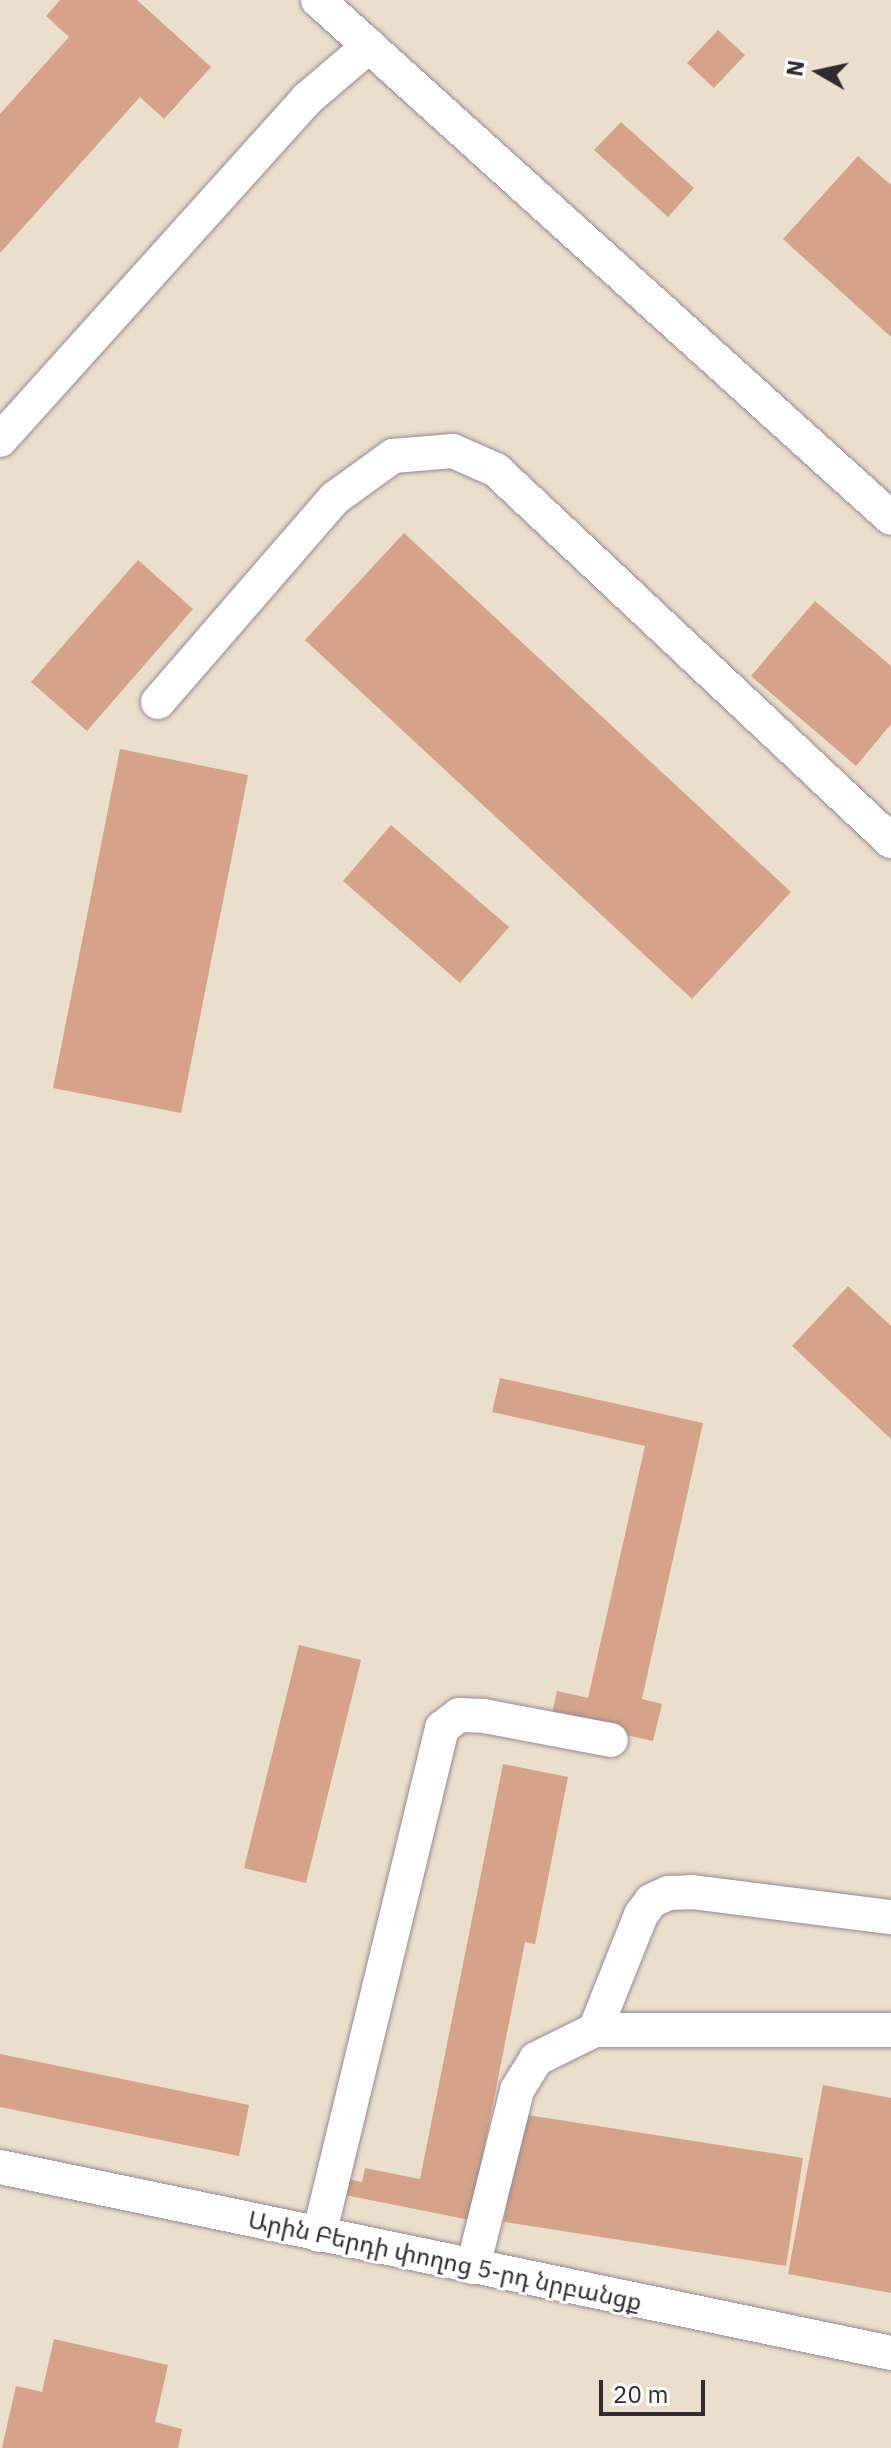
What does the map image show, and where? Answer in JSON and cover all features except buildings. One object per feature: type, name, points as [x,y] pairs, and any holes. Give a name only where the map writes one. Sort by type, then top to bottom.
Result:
[{"type":"street","points":[[318,0],[891,518]]},
{"type":"street","points":[[0,440],[307,99],[369,46]]},
{"type":"street","points":[[158,702],[335,498],[393,456],[453,451],[496,470],[891,841]]},
{"type":"street","points":[[319,2235],[442,1728],[459,1715],[484,1716],[611,1740]]},
{"type":"street","points":[[595,2030],[641,1915],[651,1901],[668,1893],[692,1892],[891,1917]]},
{"type":"street","points":[[473,2267],[517,2090],[536,2059],[595,2030],[891,2030]]},
{"type":"street","name":"Արին Բերդի փողոց 5-րդ նրբանցք","points":[[0,2167],[891,2353]]},
{"type":"shaded area","points":[[0,0],[891,0],[891,2448],[0,2448]]}]
